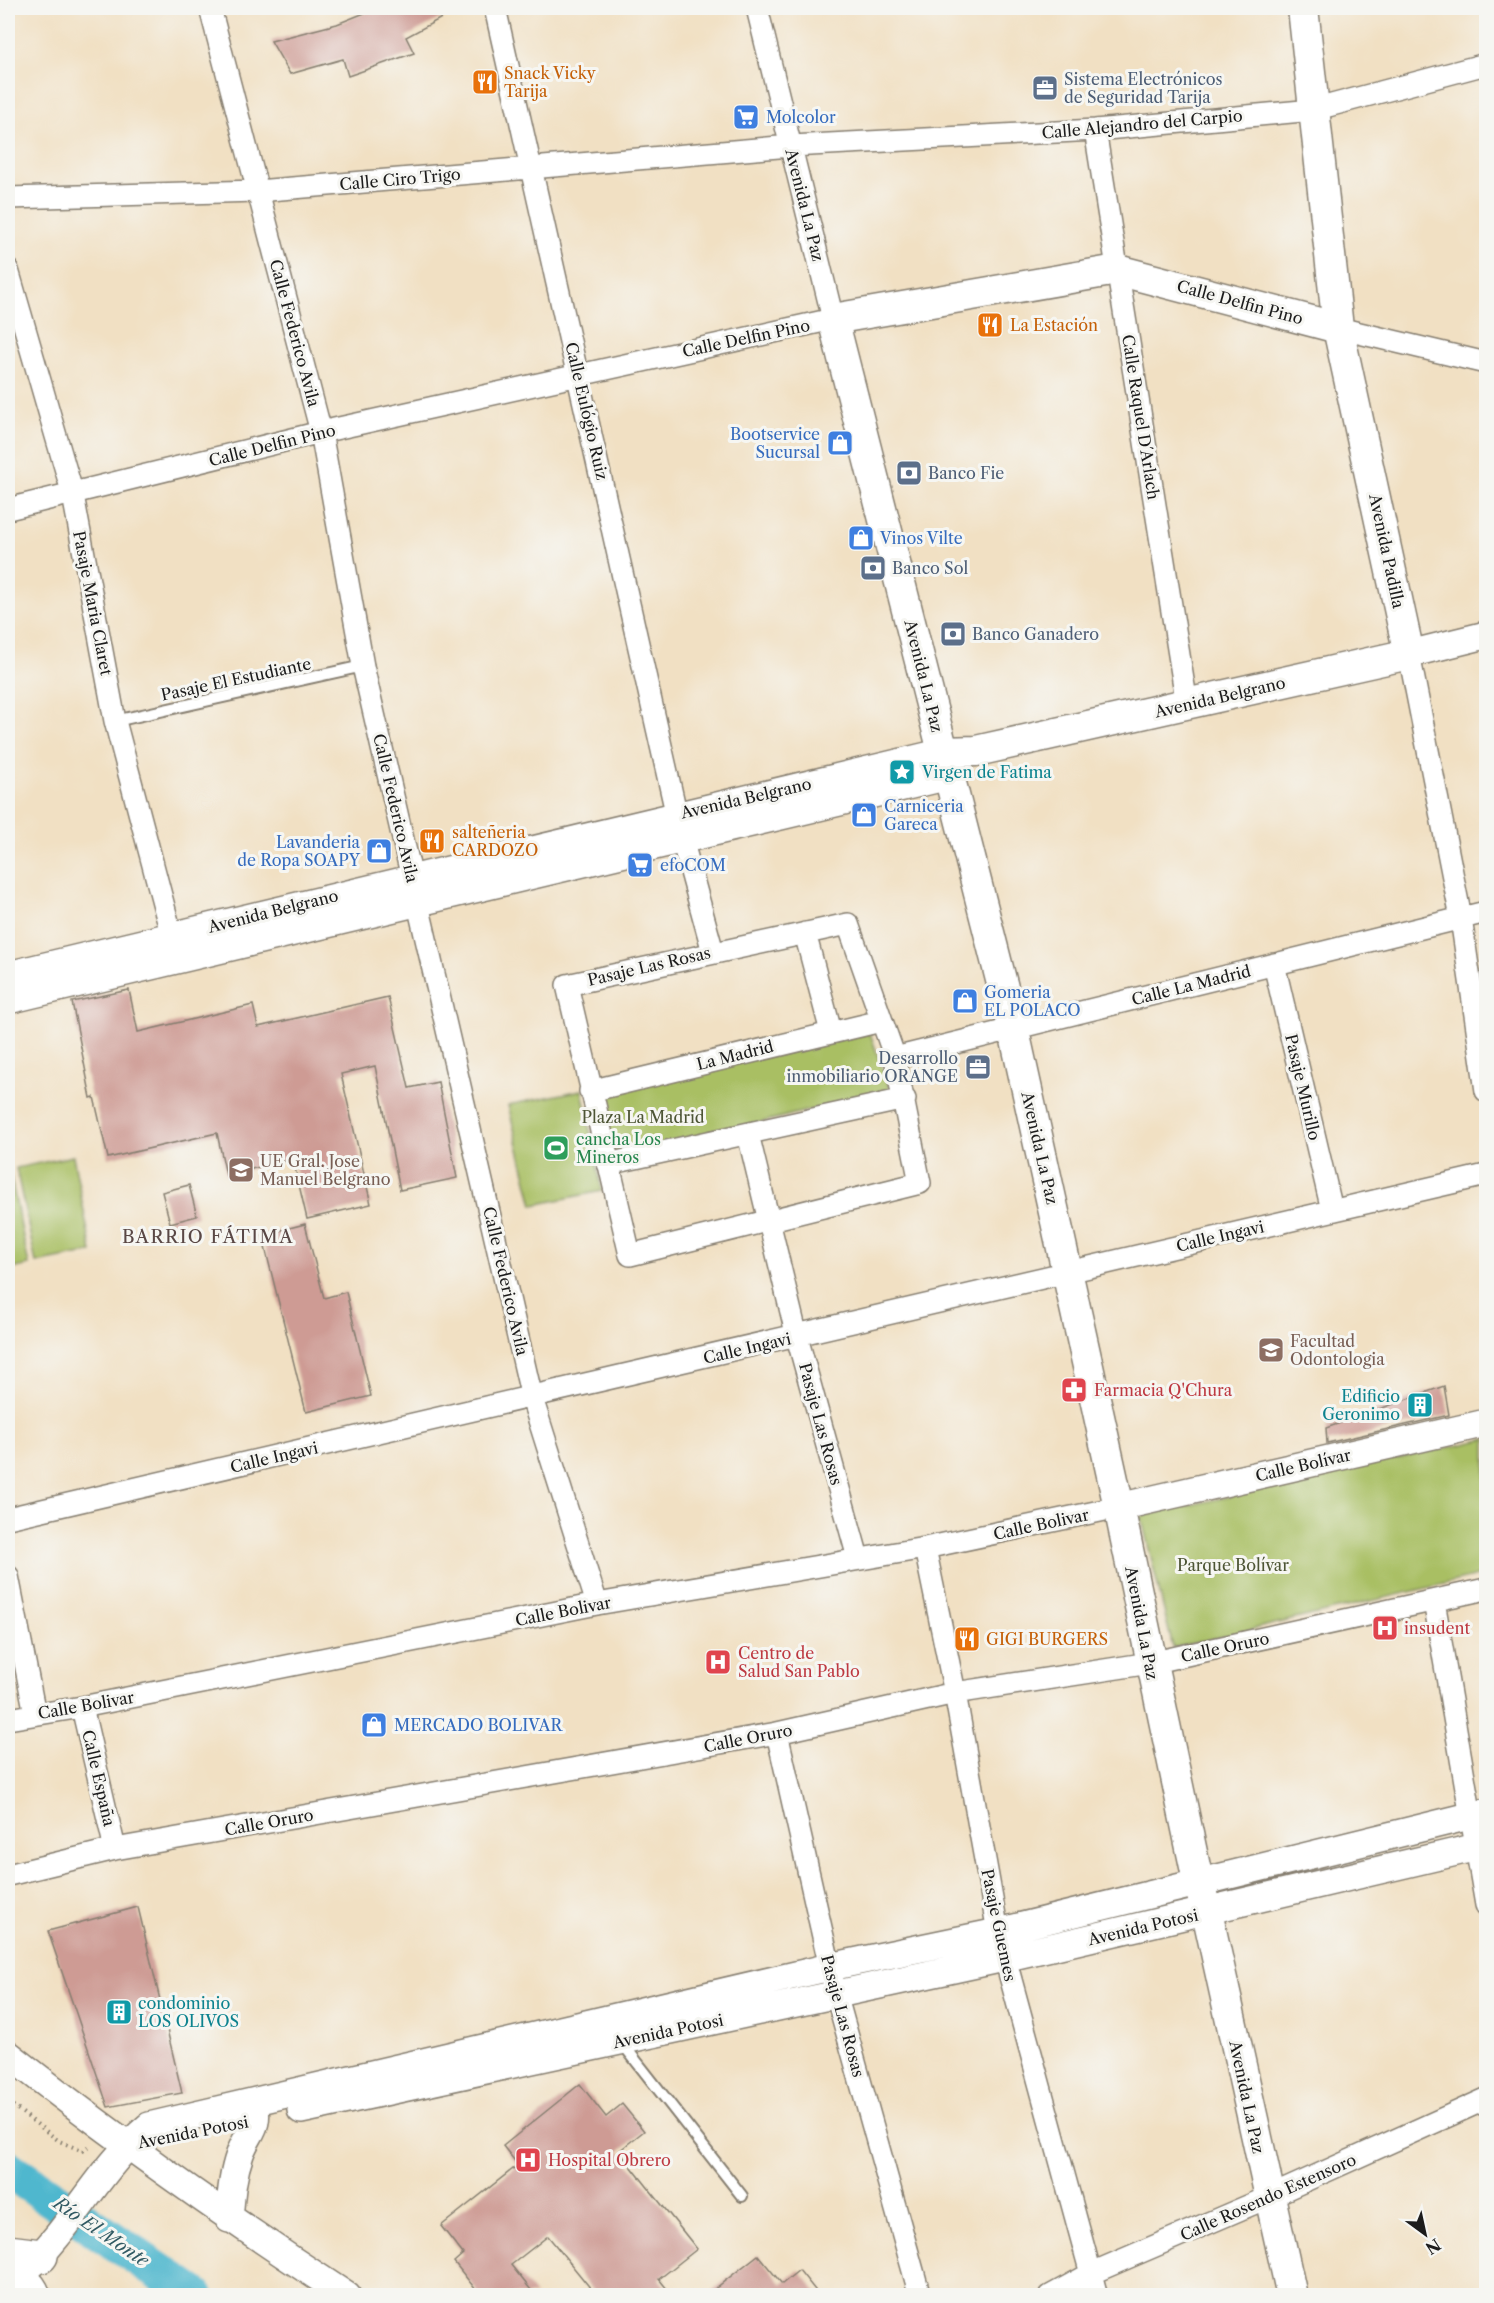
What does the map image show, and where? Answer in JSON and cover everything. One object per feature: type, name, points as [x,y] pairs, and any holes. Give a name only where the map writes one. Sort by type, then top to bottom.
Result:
[{"type":"main road","name":"Avenida Padilla","points":[[1303,8],[1338,328],[1409,654]]},
{"type":"main road","name":"Calle Delfin Pino","points":[[833,319],[1117,270],[1338,328]]},
{"type":"main road","name":"Avenida La Paz","points":[[833,319],[1014,1031],[1119,1507],[1150,1663],[1292,2295]]},
{"type":"main road","name":"Avenida Belgrano","points":[[947,764],[976,751],[1409,654]]},
{"type":"main road","points":[[19,2279],[43,2254]]},
{"type":"street","name":"Calle Federico Avila","points":[[210,8],[321,432],[363,666],[532,1398],[597,1604]]},
{"type":"street","name":"Calle Eulógio Ruiz","points":[[495,8],[679,827],[713,952]]},
{"type":"street","name":"Avenida La Paz","points":[[757,8],[833,319]]},
{"type":"street","name":"Calle Alejandro del Carpio","points":[[791,146],[1095,130],[1313,110],[1486,63]]},
{"type":"street","name":"Calle Raquel D´Arlach","points":[[1095,130],[1187,705]]},
{"type":"street","name":"Calle Ciro Trigo","points":[[8,198],[257,191],[791,146]]},
{"type":"street","name":"Pasaje Maria Claret","points":[[8,270],[73,495],[115,721],[172,937]]},
{"type":"street","name":"Calle Delfin Pino","points":[[8,509],[73,495],[321,432],[833,319]]},
{"type":"street","name":"Calle Delfin Pino","points":[[1338,328],[1486,363]]},
{"type":"street","name":"Avenida Belgrano","points":[[1409,654],[1486,635]]},
{"type":"street","name":"Avenida Padilla","points":[[1409,654],[1461,918],[1486,1091]]},
{"type":"street","name":"Avenida Belgrano","points":[[8,1000],[415,889],[947,764]]},
{"type":"street","name":"Avenida Belgrano","points":[[8,975],[172,937],[415,889]]},
{"type":"street","name":"Calle La Madrid","points":[[895,1058],[1014,1031],[1486,912]]},
{"type":"street","name":"Pasaje Las Rosas","points":[[848,924],[880,1021],[895,1058],[920,1183],[630,1255],[567,985],[713,952],[848,924]]},
{"type":"street","points":[[805,933],[831,1032]]},
{"type":"street","name":"Pasaje Murillo","points":[[1274,964],[1332,1210]]},
{"type":"street","name":"La Madrid","points":[[590,1091],[880,1021]]},
{"type":"street","points":[[608,1164],[905,1099]]},
{"type":"street","points":[[748,1134],[768,1220]]},
{"type":"street","name":"Calle Ingavi","points":[[8,1518],[797,1337],[1068,1271],[1486,1175]]},
{"type":"street","name":"Pasaje Las Rosas","points":[[768,1220],[797,1337],[858,1558]]},
{"type":"street","name":"Calle Bolívar","points":[[1119,1507],[1486,1423]]},
{"type":"street","name":"Calle Bolivar","points":[[8,1719],[82,1707],[597,1604],[925,1548],[1119,1507]]},
{"type":"street","name":"Pasaje Guemes","points":[[925,1548],[955,1693],[998,1932],[1097,2295]]},
{"type":"street","points":[[8,1576],[35,1714]]},
{"type":"street","name":"Calle Oruro","points":[[8,1875],[115,1849],[777,1733],[955,1693],[1150,1663],[1486,1589]]},
{"type":"street","points":[[1434,1601],[1478,1814],[1486,1905]]},
{"type":"street","name":"Calle España","points":[[82,1707],[115,1849]]},
{"type":"street","name":"Pasaje Las Rosas","points":[[777,1733],[836,1994],[920,2295]]},
{"type":"street","name":"Avenida Potosi","points":[[616,2030],[830,1967],[998,1932],[1478,1814]]},
{"type":"street","name":"Avenida Potosi","points":[[117,2138],[156,2143],[256,2111],[616,2030],[836,1994],[1207,1912],[1481,1846]]},
{"type":"street","points":[[8,2054],[117,2138],[230,2219],[347,2295]]},
{"type":"street","name":"Calle Rosendo Estensoro","points":[[1050,2295],[1092,2273],[1269,2197],[1486,2099]]},
{"type":"street","points":[[230,2219],[231,2186],[256,2111]]},
{"type":"street","points":[[43,2254],[109,2165],[117,2138]]},
{"type":"lane","name":"Pasaje El Estudiante","points":[[115,721],[363,666]]},
{"type":"lane","points":[[616,2030],[742,2196]]},
{"type":"path","points":[[8,2102],[59,2141],[83,2151],[117,2138]]},
{"type":"green space","name":"Plaza La Madrid","points":[[870,1033],[890,1090],[611,1160],[595,1093]]},
{"type":"green space","name":"cancha Los Mineros","points":[[582,1090],[602,1191],[533,1205],[508,1105]]},
{"type":"green space","points":[[73,1156],[92,1252],[36,1263],[16,1168]]},
{"type":"green space","points":[[8,1170],[29,1265],[8,1270]]},
{"type":"green space","name":"Parque Bolívar","points":[[1486,1439],[1486,1574],[1173,1648],[1141,1516]]},
{"type":"building","points":[[377,8],[460,8],[406,37],[414,53],[348,76],[343,59],[290,74],[271,41],[337,24]]},
{"type":"building","points":[[129,990],[138,1032],[253,1005],[258,1027],[388,997],[409,1088],[438,1082],[457,1178],[400,1190],[375,1066],[341,1074],[371,1204],[307,1219],[293,1159],[226,1175],[217,1133],[108,1158],[94,1097],[91,1098],[72,1002]]},
{"type":"building","points":[[189,1185],[197,1216],[170,1223],[162,1192]]},
{"type":"building","points":[[305,1224],[324,1298],[346,1292],[371,1396],[306,1412],[262,1235]]},
{"type":"building","name":"Edificio Geronimo","points":[[1444,1386],[1449,1415],[1327,1443],[1326,1428]]},
{"type":"building","name":"condominio LOS OLIVOS","points":[[138,1907],[182,2093],[108,2107],[48,1931]]},
{"type":"building","points":[[580,2084],[606,2117],[622,2104],[644,2131],[619,2151],[697,2249],[659,2279],[672,2295],[596,2295],[548,2236],[511,2265],[535,2295],[480,2295],[454,2262],[463,2254],[441,2226],[518,2165],[503,2146]]},
{"type":"building","points":[[758,2255],[782,2284],[799,2270],[819,2295],[707,2295]]},
{"type":"waterway","name":"Río El Monte","points":[[8,2169],[195,2296]]},
{"type":"place","name":"Snack Vicky Tarija","points":[[485,82]]},
{"type":"place","name":"Sistema Electrónicos de Seguridad Tarija","points":[[1045,88]]},
{"type":"place","name":"Molcolor","points":[[746,117]]},
{"type":"place","name":"La Estación","points":[[990,325]]},
{"type":"place","name":"Bootservice Sucursal","points":[[840,443]]},
{"type":"place","name":"Banco Fie","points":[[909,473]]},
{"type":"place","name":"Vinos Vilte","points":[[861,538]]},
{"type":"place","name":"Banco Sol","points":[[873,568]]},
{"type":"place","name":"Banco Ganadero","points":[[953,634]]},
{"type":"place","name":"Virgen de Fatima","points":[[902,772]]},
{"type":"place","name":"Carniceria Gareca","points":[[864,815]]},
{"type":"place","name":"salteñeria CARDOZO","points":[[432,841]]},
{"type":"place","name":"Lavanderia de Ropa SOAPY","points":[[379,851]]},
{"type":"place","name":"efoCOM","points":[[640,865]]},
{"type":"place","name":"Gomeria EL POLACO","points":[[965,1001]]},
{"type":"place","name":"Desarrollo inmobiliario ORANGE","points":[[978,1067]]},
{"type":"place","name":"cancha Los Mineros","points":[[556,1148]]},
{"type":"place","name":"UE Gral. Jose Manuel Belgrano","points":[[241,1170]]},
{"type":"place","name":"Facultad Odontologia","points":[[1271,1350]]},
{"type":"place","name":"Farmacia Q'Chura","points":[[1074,1390]]},
{"type":"place","name":"Edificio Geronimo","points":[[1420,1405]]},
{"type":"place","name":"insudent","points":[[1385,1628]]},
{"type":"place","name":"GIGI BURGERS","points":[[967,1639]]},
{"type":"place","name":"Centro de Salud San Pablo","points":[[718,1662]]},
{"type":"place","name":"MERCADO BOLIVAR","points":[[374,1725]]},
{"type":"place","name":"condominio LOS OLIVOS","points":[[119,2012]]},
{"type":"place","name":"Hospital Obrero","points":[[528,2160]]},
{"type":"district","name":"BARRIO FÁTIMA","points":[[208,1237]]}]
